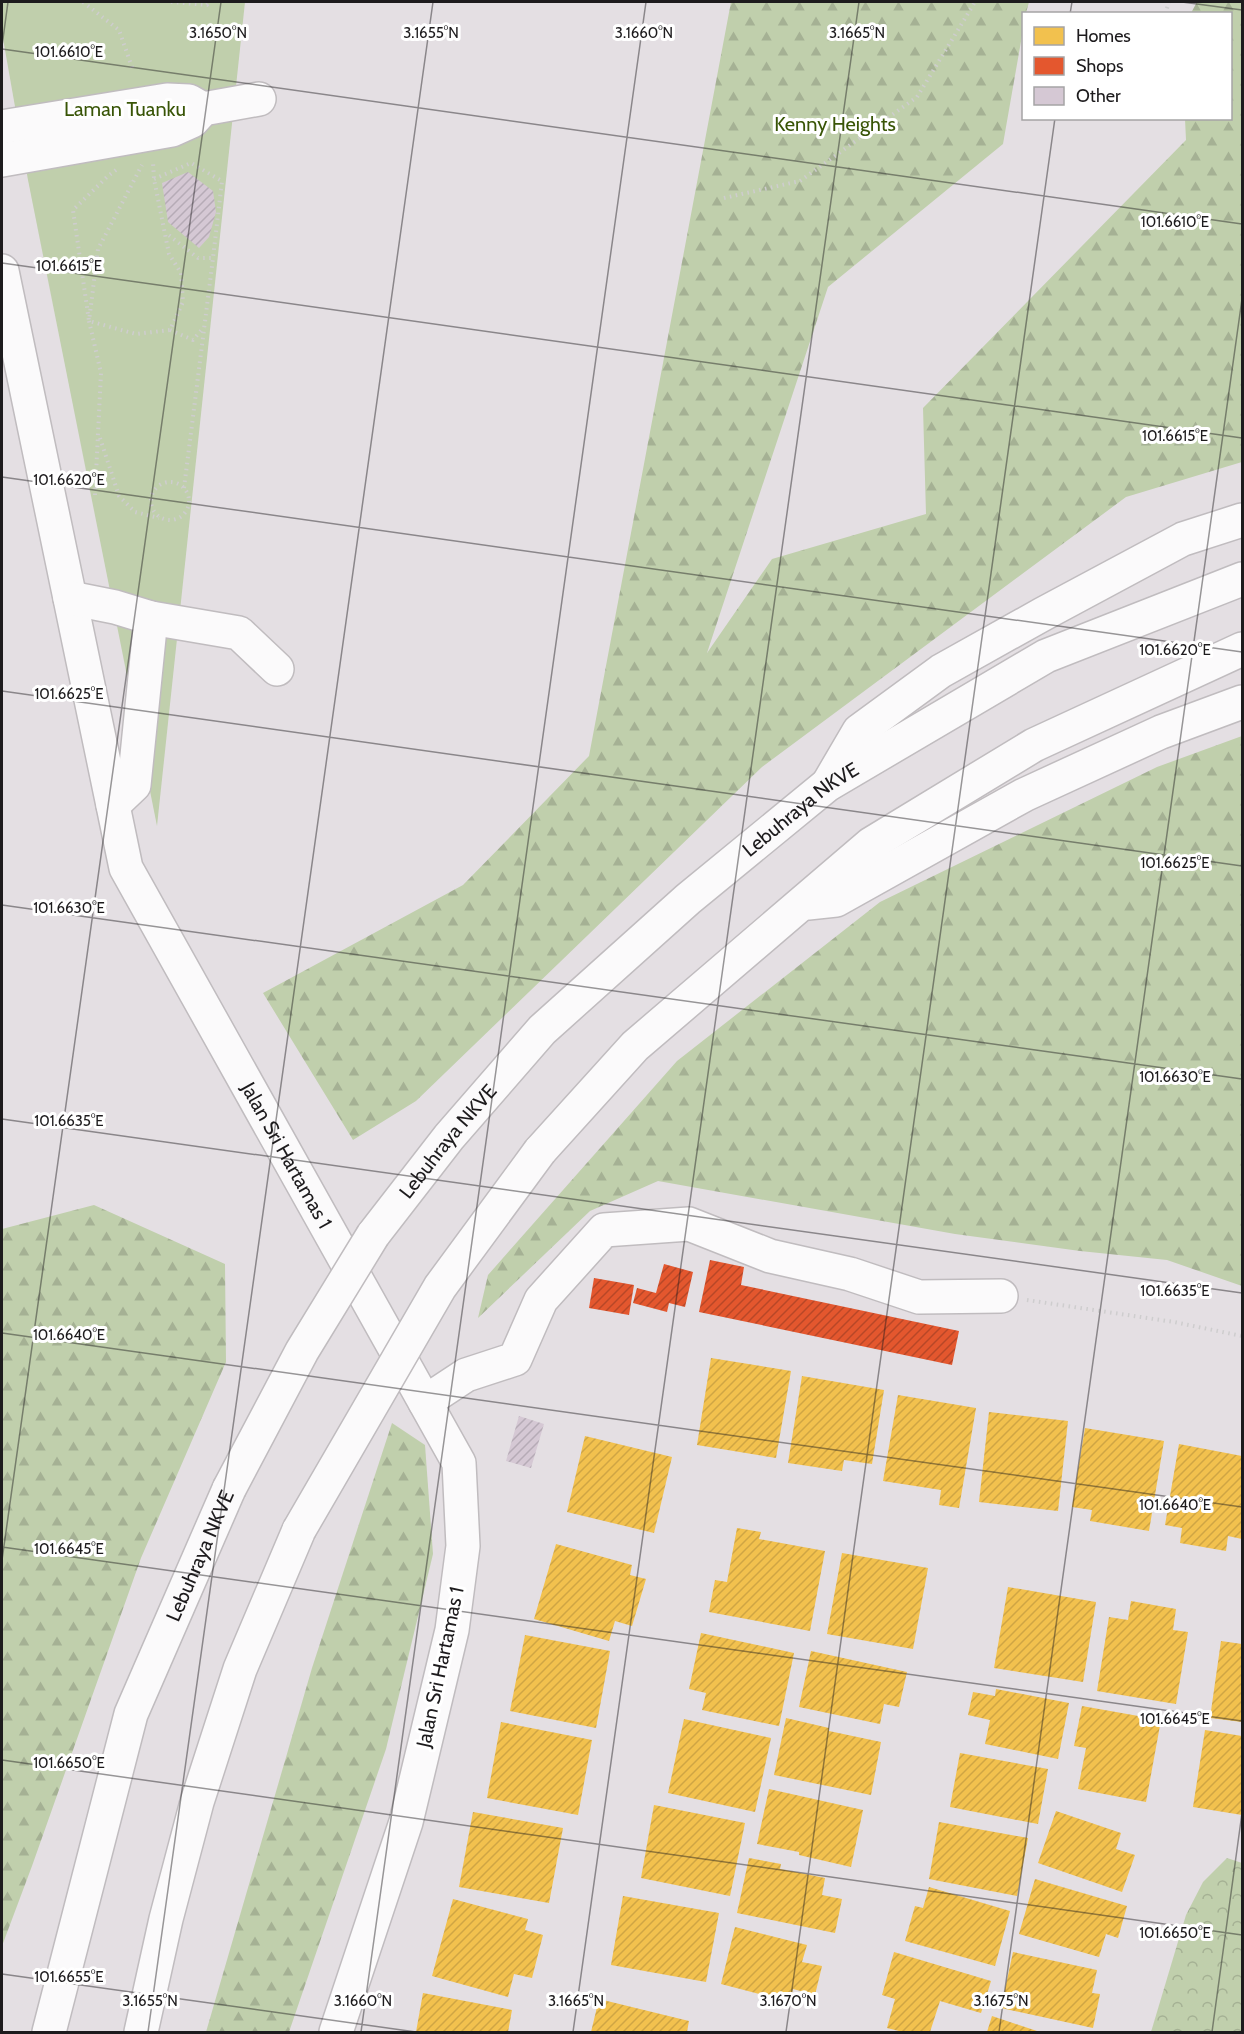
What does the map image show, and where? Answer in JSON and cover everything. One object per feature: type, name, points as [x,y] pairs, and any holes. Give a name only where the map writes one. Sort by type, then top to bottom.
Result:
[{"type":"main road","points":[[2,160],[172,130],[192,121],[203,110],[259,99]]},
{"type":"main road","points":[[2,127],[167,100],[189,101],[203,110]]},
{"type":"main road","name":"Jalan Sri Hartamas 1","points":[[2,271],[126,868],[459,1463],[463,1546],[453,1620],[406,1822],[336,2032]]},
{"type":"main road","points":[[827,785],[859,731],[941,671],[1183,538],[1242,520]]},
{"type":"main road","name":"Lebuhraya NKVE","points":[[49,2032],[131,1714],[229,1489],[302,1351],[373,1235],[449,1137],[542,1030],[688,899],[827,785],[1046,656],[1242,579]]},
{"type":"main road","points":[[69,598],[116,607],[151,618],[240,633],[277,669]]},
{"type":"main road","points":[[113,805],[134,785],[151,618]]},
{"type":"main road","points":[[141,2032],[166,1919],[201,1791],[240,1669],[299,1530],[440,1287],[540,1151],[635,1046],[871,844],[1034,745],[1242,649]]},
{"type":"main road","points":[[802,904],[836,900],[1024,795],[1161,732],[1242,702]]},
{"type":"main road","points":[[425,1402],[466,1375],[515,1359],[542,1299],[604,1230],[689,1224],[770,1256],[850,1274],[919,1297],[1001,1296]]},
{"type":"path","points":[[83,2],[119,30],[133,70]]},
{"type":"path","points":[[171,2],[207,5],[209,2]]},
{"type":"path","points":[[724,198],[800,181],[917,96],[975,2]]},
{"type":"path","points":[[89,321],[98,249],[146,157]]},
{"type":"path","points":[[153,158],[154,179],[169,254],[181,273],[183,302],[170,330]]},
{"type":"path","points":[[154,179],[191,163],[222,182],[184,488]]},
{"type":"path","points":[[95,495],[101,373],[89,321],[73,210],[108,176],[125,164]]},
{"type":"path","points":[[166,233],[198,258],[213,258]]},
{"type":"path","points":[[89,321],[136,334],[170,330],[193,340],[205,326]]},
{"type":"path","points":[[98,434],[119,496],[135,512],[163,519],[175,520],[185,512],[189,500],[184,488],[179,484],[167,482],[161,483],[152,492],[151,505],[157,516],[163,519]]},
{"type":"path","points":[[1001,1296],[1174,1322],[1242,1336]]},
{"type":"green space","name":"Laman Tuanku","points":[[2,2],[245,2],[157,826],[28,180],[2,33]]},
{"type":"green space","name":"Kenny Heights","points":[[731,2],[1029,2],[1026,12],[1022,12],[1022,36],[1003,144],[828,287],[707,653],[772,559],[926,514],[923,408],[1186,140],[1185,120],[1232,120],[1232,12],[1192,12],[1197,2],[1242,2],[1242,462],[1126,497],[762,767],[416,1101],[353,1140],[263,993],[463,885],[589,756]]},
{"type":"green space","points":[[1242,736],[1242,1286],[1167,1260],[955,1234],[658,1181],[590,1211],[478,1318],[488,1275],[677,1061],[880,902],[1157,767]]},
{"type":"green space","points":[[94,1205],[225,1264],[226,1362],[141,1558],[2,1946],[2,1229]]},
{"type":"green space","points":[[392,1423],[425,1445],[433,1554],[386,1749],[289,2032],[206,2032],[312,1668]]},
{"type":"green space","points":[[1227,1858],[1242,1863],[1242,2032],[1151,2032],[1186,1915],[1203,1882]]},
{"type":"building: Homes","points":[[711,1358],[791,1371],[776,1458],[697,1445]]},
{"type":"building: Homes","points":[[802,1376],[884,1390],[872,1464],[844,1460],[842,1471],[788,1463]]},
{"type":"building: Homes","points":[[898,1395],[976,1408],[959,1508],[939,1505],[941,1490],[883,1481]]},
{"type":"building: Homes","points":[[989,1412],[1068,1421],[1058,1511],[979,1502]]},
{"type":"building: Homes","points":[[1085,1428],[1164,1441],[1149,1531],[1090,1521],[1092,1510],[1072,1507]]},
{"type":"building: Homes","points":[[585,1436],[672,1457],[654,1533],[567,1512]]},
{"type":"building: Homes","points":[[1179,1444],[1242,1456],[1242,1539],[1228,1536],[1226,1551],[1180,1543],[1182,1528],[1165,1525]]},
{"type":"building: Homes","points":[[737,1528],[761,1532],[759,1539],[825,1551],[810,1631],[709,1612],[715,1580],[727,1582]]},
{"type":"building: Homes","points":[[556,1544],[632,1565],[630,1575],[646,1579],[632,1626],[615,1621],[609,1641],[534,1619]]},
{"type":"building: Homes","points":[[842,1553],[928,1568],[913,1649],[827,1634]]},
{"type":"building: Homes","points":[[1008,1587],[1096,1602],[1083,1682],[994,1668]]},
{"type":"building: Homes","points":[[1131,1601],[1176,1609],[1173,1630],[1188,1632],[1176,1704],[1097,1691],[1109,1617],[1128,1620]]},
{"type":"building: Homes","points":[[701,1633],[794,1653],[779,1726],[702,1710],[706,1693],[689,1689]]},
{"type":"building: Homes","points":[[525,1635],[610,1651],[596,1728],[510,1711]]},
{"type":"building: Homes","points":[[1221,1641],[1242,1644],[1242,1722],[1210,1718]]},
{"type":"building: Homes","points":[[811,1651],[907,1672],[899,1707],[884,1704],[880,1724],[799,1707]]},
{"type":"building: Homes","points":[[996,1689],[1069,1703],[1058,1759],[985,1744],[990,1720],[968,1715],[973,1692],[995,1696]]},
{"type":"building: Homes","points":[[1082,1706],[1161,1720],[1146,1802],[1078,1789],[1086,1748],[1074,1746]]},
{"type":"building: Homes","points":[[786,1718],[829,1728],[829,1731],[881,1742],[871,1795],[774,1775]]},
{"type":"building: Homes","points":[[684,1719],[771,1738],[755,1812],[668,1793]]},
{"type":"building: Homes","points":[[501,1722],[592,1740],[578,1815],[487,1798]]},
{"type":"building: Homes","points":[[1205,1730],[1242,1736],[1242,1815],[1193,1807]]},
{"type":"building: Homes","points":[[960,1753],[1048,1769],[1038,1824],[950,1807]]},
{"type":"building: Homes","points":[[769,1789],[863,1810],[851,1867],[799,1855],[799,1852],[757,1844]]},
{"type":"building: Homes","points":[[654,1805],[745,1823],[730,1896],[641,1878]]},
{"type":"building: Homes","points":[[1056,1811],[1121,1833],[1116,1849],[1135,1855],[1122,1892],[1038,1863]]},
{"type":"building: Homes","points":[[473,1812],[563,1828],[549,1903],[459,1887]]},
{"type":"building: Homes","points":[[939,1822],[1028,1838],[1017,1896],[929,1879]]},
{"type":"building: Homes","points":[[749,1858],[781,1864],[780,1869],[825,1878],[822,1895],[842,1899],[835,1933],[737,1913]]},
{"type":"building: Homes","points":[[1035,1879],[1127,1906],[1118,1938],[1106,1934],[1099,1957],[1019,1934]]},
{"type":"building: Homes","points":[[929,1887],[1010,1911],[995,1966],[905,1941],[915,1906],[923,1908]]},
{"type":"building: Homes","points":[[623,1896],[719,1913],[706,1982],[611,1965]]},
{"type":"building: Homes","points":[[453,1899],[528,1919],[525,1930],[543,1935],[532,1978],[514,1974],[508,1997],[432,1976]]},
{"type":"building: Homes","points":[[735,1927],[807,1945],[802,1962],[822,1966],[815,1995],[793,1989],[790,2002],[721,1984]]},
{"type":"building: Homes","points":[[894,1952],[991,1981],[981,2013],[940,2001],[930,2032],[903,2032],[887,2028],[895,1999],[882,1995]]},
{"type":"building: Homes","points":[[1013,1952],[1097,1970],[1092,1993],[1100,1994],[1093,2028],[1001,2008]]},
{"type":"building: Homes","points":[[423,1993],[512,2010],[508,2032],[416,2032]]},
{"type":"building: Homes","points":[[599,1999],[689,2021],[687,2032],[591,2032]]},
{"type":"building: Homes","points":[[992,2016],[1040,2032],[987,2032]]},
{"type":"building: Shops","points":[[710,1260],[744,1267],[741,1285],[959,1331],[952,1365],[699,1312]]},
{"type":"building: Shops","points":[[664,1264],[693,1272],[685,1307],[669,1303],[667,1312],[633,1303],[637,1288],[656,1293]]},
{"type":"building: Shops","points":[[594,1278],[634,1285],[629,1315],[589,1308]]},
{"type":"building: Other","points":[[188,172],[213,191],[216,212],[209,237],[199,248],[168,222],[162,183]]},
{"type":"building: Other","points":[[519,1416],[544,1424],[531,1468],[506,1461]]}]
